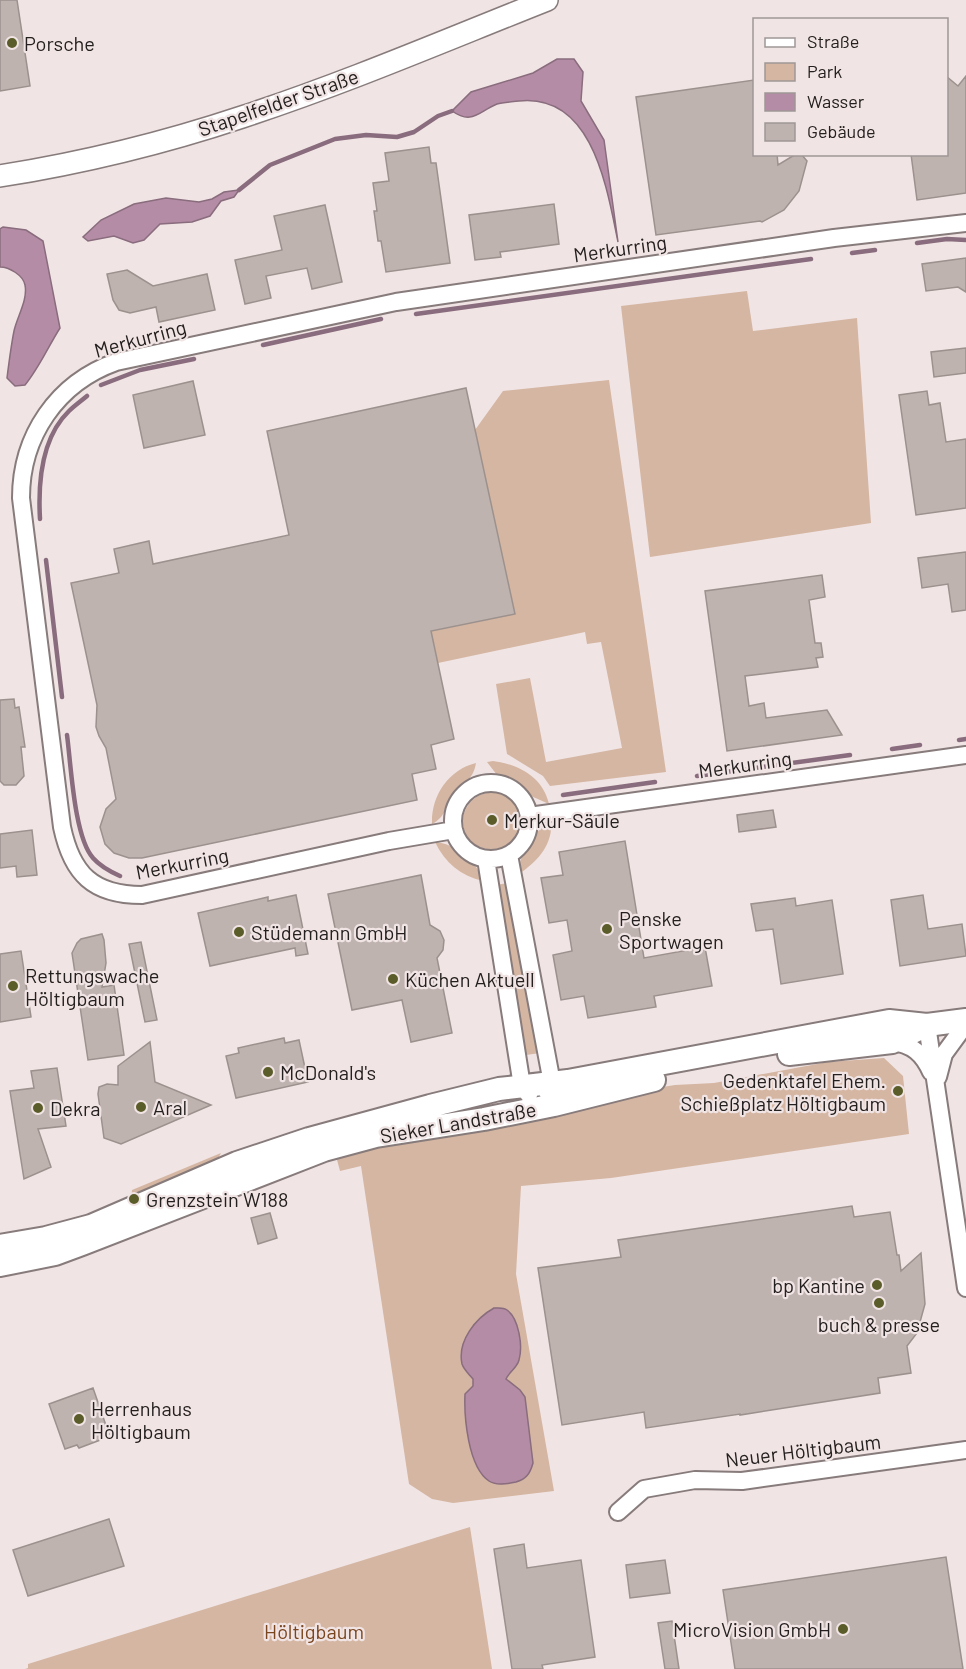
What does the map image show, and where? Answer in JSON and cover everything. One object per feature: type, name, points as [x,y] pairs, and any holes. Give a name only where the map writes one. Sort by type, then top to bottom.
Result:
[{"type":"main road","name":"Sieker Landstraße","points":[[0,1246],[46,1238],[91,1226],[237,1163],[309,1139],[478,1094],[552,1083],[889,1021],[927,1025],[966,1022]]},
{"type":"main road","name":"Sieker Landstraße","points":[[0,1265],[45,1256],[73,1247],[324,1150],[376,1136],[539,1108],[645,1081],[772,1057],[892,1042],[927,1025]]},
{"type":"street","name":"Stapelfelder Straße","points":[[0,176],[40,170],[136,148],[241,118],[378,68],[547,0]]},
{"type":"street","name":"Merkurring","points":[[454,830],[389,841],[142,895],[103,890],[84,876],[70,858],[62,827],[21,498],[22,474],[28,450],[40,422],[50,409],[68,390],[87,375],[116,362],[396,302],[834,238],[966,223]]},
{"type":"street","name":"Merkurring","points":[[529,816],[966,755]]},
{"type":"street","points":[[485,783],[499,783],[513,789],[525,802],[529,816],[529,828],[525,840],[509,855],[496,859],[474,855],[459,841],[454,830],[454,813],[459,800],[472,788],[485,783]]},
{"type":"street","points":[[486,859],[522,1086],[539,1108],[552,1083],[509,855]]},
{"type":"street","points":[[937,1087],[944,1054],[966,1022]]},
{"type":"street","points":[[927,1025],[966,1288]]},
{"type":"street","points":[[892,1042],[902,1043],[919,1053],[927,1064],[937,1087]]},
{"type":"street","name":"Neuer Höltigbaum","points":[[618,1512],[644,1489],[695,1480],[742,1481],[966,1450]]},
{"type":"green space","points":[[747,291],[753,331],[857,318],[871,523],[650,557],[621,306]]},
{"type":"green space","points":[[609,380],[666,772],[550,786],[543,776],[507,754],[496,684],[530,678],[546,762],[622,748],[601,642],[587,644],[585,632],[438,663],[431,631],[515,613],[475,430],[503,391]]},
{"type":"green space","points":[[487,762],[511,765],[535,779],[541,786],[549,804],[531,796],[514,781],[497,775]]},
{"type":"green space","points":[[476,763],[471,777],[455,794],[440,818],[432,824],[432,814],[443,786],[457,772]]},
{"type":"green space","points":[[492,792],[505,796],[514,803],[519,813],[520,823],[511,842],[502,848],[489,849],[477,846],[469,839],[464,830],[463,820],[465,811],[471,802],[480,795]]},
{"type":"green space","points":[[551,822],[549,838],[542,852],[519,874],[521,859],[528,844]]},
{"type":"green space","points":[[435,842],[450,846],[464,855],[476,867],[483,881],[454,868]]},
{"type":"green space","points":[[508,883],[540,1053],[526,1055],[496,885]]},
{"type":"green space","points":[[884,1058],[903,1076],[909,1134],[611,1178],[521,1186],[516,1274],[554,1491],[453,1503],[432,1499],[409,1484],[361,1166],[340,1171],[336,1156],[638,1091],[675,1085],[714,1083],[828,1062]],"holes":[[[493,1308],[501,1309],[513,1320],[520,1336],[519,1360],[506,1379],[525,1397],[533,1463],[511,1483],[499,1484],[484,1476],[474,1461],[466,1425],[465,1394],[473,1386],[473,1379],[462,1364],[462,1356],[466,1340],[475,1325]]]},
{"type":"green space","points":[[221,1153],[216,1162],[131,1202],[132,1190]]},
{"type":"green space","name":"Höltigbaum","points":[[470,1527],[492,1669],[25,1669],[28,1668],[28,1664]]},
{"type":"water","points":[[557,59],[574,59],[583,72],[581,101],[604,140],[618,242],[608,196],[592,149],[580,128],[564,112],[544,103],[519,101],[497,104],[470,117],[452,111],[471,92],[533,73]]},
{"type":"water","points":[[239,190],[234,197],[221,201],[210,216],[192,222],[160,224],[144,240],[133,243],[114,236],[88,241],[83,237],[101,220],[134,204],[166,198],[199,202],[212,199],[224,192]]},
{"type":"water","points":[[3,227],[26,230],[43,241],[60,328],[25,385],[15,386],[7,378],[14,331],[26,291],[24,281],[19,275],[0,267],[0,229]]},
{"type":"water","points":[[494,1308],[502,1308],[511,1314],[519,1333],[519,1360],[506,1379],[525,1397],[533,1463],[525,1478],[502,1484],[492,1483],[482,1474],[472,1453],[465,1415],[465,1394],[473,1386],[473,1379],[462,1364],[461,1355],[469,1331]]},
{"type":"building","name":"Porsche","points":[[0,0],[17,0],[30,86],[0,91]]},
{"type":"building","points":[[966,76],[966,193],[917,200],[911,156],[948,156],[948,78],[958,86]]},
{"type":"building","points":[[753,80],[753,156],[777,156],[778,165],[793,156],[803,156],[807,161],[799,191],[784,210],[762,222],[656,235],[636,97]]},
{"type":"building","points":[[429,147],[431,163],[436,163],[450,263],[386,272],[381,241],[378,241],[373,183],[389,181],[385,153]]},
{"type":"building","points":[[554,204],[559,244],[500,252],[501,257],[475,260],[469,215]]},
{"type":"building","points":[[325,205],[342,282],[312,289],[307,268],[266,276],[271,298],[245,304],[235,260],[282,250],[274,216]]},
{"type":"building","points":[[966,258],[966,292],[958,287],[926,291],[922,264]]},
{"type":"building","points":[[127,270],[153,286],[207,274],[215,310],[159,322],[156,307],[130,313],[119,310],[113,300],[107,274]]},
{"type":"building","points":[[966,348],[966,373],[934,377],[931,352]]},
{"type":"building","points":[[193,381],[205,435],[144,448],[133,395]]},
{"type":"building","points":[[466,388],[515,614],[431,631],[454,739],[431,745],[436,769],[412,774],[417,800],[142,858],[129,858],[114,853],[105,844],[100,827],[106,809],[116,799],[106,748],[96,727],[97,705],[71,583],[119,573],[114,549],[149,541],[153,564],[289,535],[267,431]]},
{"type":"building","points":[[927,391],[929,405],[940,403],[946,442],[966,439],[966,508],[916,515],[899,395]]},
{"type":"building","points":[[966,552],[966,610],[952,612],[948,584],[922,588],[918,558]]},
{"type":"building","points":[[822,575],[825,597],[809,600],[815,643],[821,643],[823,657],[816,658],[818,667],[745,676],[749,706],[764,703],[766,718],[827,710],[842,735],[727,751],[705,591]]},
{"type":"building","points":[[14,699],[15,708],[19,707],[25,747],[21,747],[24,776],[16,785],[4,785],[0,781],[0,700]]},
{"type":"building","points":[[773,810],[776,827],[739,832],[737,815]]},
{"type":"building","points":[[32,830],[37,875],[17,877],[16,866],[0,868],[0,834]]},
{"type":"building","name":"Penske Sportwagen","points":[[625,841],[644,958],[705,947],[712,986],[654,996],[656,1007],[588,1018],[584,996],[561,1000],[553,955],[572,951],[567,920],[549,923],[541,878],[563,875],[559,852]]},
{"type":"building","name":"Küchen Aktuell","points":[[421,875],[430,925],[440,931],[444,940],[443,950],[437,958],[452,1033],[411,1042],[402,1000],[352,1010],[328,894]]},
{"type":"building","name":"Stüdemann GmbH","points":[[296,895],[308,954],[296,956],[295,948],[210,966],[198,913],[268,897],[268,901]]},
{"type":"building","points":[[923,895],[928,929],[962,924],[966,956],[900,966],[891,900]]},
{"type":"building","points":[[795,898],[796,906],[832,900],[843,974],[781,984],[773,929],[756,931],[751,904]]},
{"type":"building","points":[[102,934],[106,963],[102,987],[114,985],[124,1055],[88,1060],[72,953],[81,939]]},
{"type":"building","points":[[141,942],[157,1020],[145,1022],[129,944]]},
{"type":"building","name":"Rettungswache Höltigbaum","points":[[21,951],[31,1017],[0,1022],[0,954]]},
{"type":"building","name":"McDonald's","points":[[284,1038],[285,1043],[299,1040],[308,1082],[236,1098],[226,1056],[239,1053],[238,1048]]},
{"type":"building","points":[[150,1042],[155,1082],[211,1105],[121,1144],[104,1138],[99,1087],[107,1084],[118,1085],[118,1066]]},
{"type":"building","name":"Dekra","points":[[57,1068],[66,1126],[38,1129],[51,1167],[24,1179],[10,1091],[34,1088],[31,1071]]},
{"type":"building","points":[[852,1206],[854,1217],[890,1212],[901,1271],[921,1253],[925,1304],[917,1333],[907,1346],[911,1373],[878,1378],[880,1393],[740,1415],[646,1428],[644,1412],[562,1425],[538,1268],[621,1257],[618,1240]]},
{"type":"building","points":[[270,1213],[277,1238],[258,1244],[251,1218]]},
{"type":"building","name":"Herrenhaus Höltigbaum","points":[[93,1388],[109,1434],[102,1436],[103,1439],[79,1448],[77,1445],[65,1449],[49,1404]]},
{"type":"building","points":[[109,1519],[124,1566],[28,1596],[13,1550]]},
{"type":"building","points":[[524,1544],[527,1568],[581,1560],[595,1657],[542,1665],[543,1669],[512,1669],[494,1549]]},
{"type":"building","name":"MicroVision GmbH","points":[[946,1557],[963,1669],[735,1669],[723,1590]]},
{"type":"building","points":[[665,1560],[670,1593],[630,1598],[626,1565]]},
{"type":"building","points":[[672,1621],[679,1669],[665,1669],[658,1623]]},
{"type":"waterway","points":[[239,190],[270,165],[335,139],[366,135],[397,137],[414,132],[438,116],[452,111]]},
{"type":"waterway","points":[[917,243],[947,239],[966,240]]},
{"type":"waterway","points":[[852,253],[875,250]]},
{"type":"waterway","points":[[416,314],[811,259]]},
{"type":"waterway","points":[[263,345],[381,319]]},
{"type":"waterway","points":[[101,385],[140,370],[194,359]]},
{"type":"waterway","points":[[40,519],[43,462],[52,434],[71,409],[87,396]]},
{"type":"waterway","points":[[46,560],[62,697]]},
{"type":"waterway","points":[[67,735],[81,834],[93,858],[109,871],[120,876]]},
{"type":"waterway","points":[[959,740],[966,739]]},
{"type":"waterway","points":[[892,749],[920,745]]},
{"type":"waterway","points":[[697,776],[850,755]]},
{"type":"waterway","points":[[563,795],[655,782]]},
{"type":"place","name":"Porsche","points":[[12,43]]},
{"type":"place","name":"Merkur-Säule","points":[[492,820]]},
{"type":"place","name":"Penske Sportwagen","points":[[607,929]]},
{"type":"place","name":"Stüdemann GmbH","points":[[239,932]]},
{"type":"place","name":"Küchen Aktuell","points":[[393,979]]},
{"type":"place","name":"Rettungswache Höltigbaum","points":[[13,986]]},
{"type":"place","name":"McDonald's","points":[[268,1072]]},
{"type":"place","name":"Gedenktafel Ehem. Schießplatz Höltigbaum","points":[[898,1091]]},
{"type":"place","name":"Aral","points":[[141,1107]]},
{"type":"place","name":"Dekra","points":[[38,1108]]},
{"type":"place","name":"Grenzstein W188","points":[[134,1199]]},
{"type":"place","name":"bp Kantine","points":[[877,1285]]},
{"type":"place","name":"buch & presse","points":[[879,1303]]},
{"type":"place","name":"Herrenhaus Höltigbaum","points":[[79,1419]]},
{"type":"place","name":"MicroVision GmbH","points":[[843,1629]]}]
